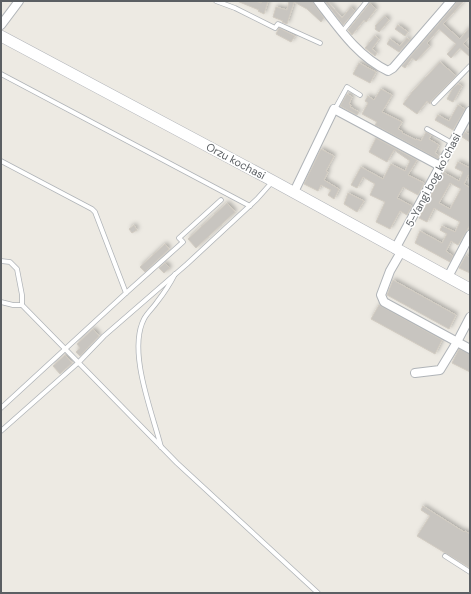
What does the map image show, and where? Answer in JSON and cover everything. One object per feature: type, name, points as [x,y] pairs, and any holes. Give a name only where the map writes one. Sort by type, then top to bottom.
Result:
[{"type":"main road","name":"Orzu kochasi","points":[[1,36],[294,192],[470,289]]},
{"type":"street","points":[[1,25],[19,1]]},
{"type":"street","points":[[318,1],[361,54],[388,71],[393,68],[451,1]]},
{"type":"street","points":[[294,192],[334,109],[440,166]]},
{"type":"street","name":"5-Yangi bog koʼchasi","points":[[470,111],[440,166],[398,250],[381,295],[384,302],[470,349]]},
{"type":"street","points":[[448,277],[470,235]]},
{"type":"street","points":[[415,372],[440,370],[470,317]]},
{"type":"lane","points":[[216,1],[235,8],[275,28],[278,24],[320,44]]},
{"type":"lane","points":[[342,32],[367,1]]},
{"type":"lane","points":[[434,103],[470,66]]},
{"type":"lane","points":[[1,74],[250,206]]},
{"type":"lane","points":[[334,109],[347,87],[360,94]]},
{"type":"lane","points":[[427,129],[453,143]]},
{"type":"lane","points":[[1,161],[92,209],[95,212],[126,293]]},
{"type":"lane","points":[[1,431],[79,362],[104,336],[250,206],[273,181]]},
{"type":"lane","points":[[1,408],[65,348],[183,242],[178,238],[221,200]]},
{"type":"lane","points":[[1,261],[10,262],[17,269],[22,296],[22,305]]},
{"type":"lane","points":[[161,448],[144,386],[138,356],[138,337],[144,319],[167,289],[177,272]]},
{"type":"lane","points":[[1,302],[13,305],[22,305],[176,463],[318,593]]},
{"type":"lane","points":[[445,556],[470,572]]},
{"type":"building","points":[[237,1],[255,1],[261,3],[262,1],[268,1],[264,14],[258,11],[259,10]]},
{"type":"building","points":[[289,1],[313,1],[324,18],[321,22],[307,9],[294,2],[287,24],[273,17],[276,7],[287,10]]},
{"type":"building","points":[[325,1],[327,1],[342,18],[351,7],[355,11],[343,25]]},
{"type":"building","points":[[456,1],[464,1],[443,24],[460,39],[470,27],[470,36],[463,44],[470,50],[470,57],[460,48],[451,58],[447,54],[456,44],[439,29],[427,43],[430,46],[416,61],[412,58],[405,68],[402,66],[455,5]]},
{"type":"building","points":[[370,3],[376,9],[366,22],[364,20],[352,35],[348,30]]},
{"type":"building","points":[[385,16],[389,20],[379,32],[375,29],[375,26]]},
{"type":"building","points":[[398,25],[408,32],[405,36],[395,29]]},
{"type":"building","points":[[279,28],[295,36],[291,42],[276,34]]},
{"type":"building","points":[[375,36],[379,39],[372,49],[377,53],[375,56],[365,48]]},
{"type":"building","points":[[407,38],[410,40],[399,52],[387,44],[390,39],[400,46]]},
{"type":"building","points":[[440,62],[456,76],[431,101],[430,104],[427,101],[417,114],[403,104]]},
{"type":"building","points":[[359,63],[376,72],[370,83],[353,74]]},
{"type":"building","points":[[458,84],[462,86],[453,102],[447,99],[453,88]]},
{"type":"building","points":[[381,89],[392,95],[382,112],[402,122],[398,129],[403,132],[402,133],[416,140],[421,141],[426,132],[431,135],[429,139],[439,145],[435,153],[439,156],[438,159],[375,125],[377,122],[362,114],[368,103],[365,101],[368,96],[374,100]]},
{"type":"building","points":[[347,94],[352,97],[349,104],[351,105],[350,107],[359,112],[357,115],[340,106]]},
{"type":"building","points":[[458,105],[465,109],[453,130],[435,120],[438,115],[449,121]]},
{"type":"building","points":[[465,132],[470,135],[470,142],[462,137]]},
{"type":"building","points":[[376,138],[417,160],[408,175],[424,183],[418,195],[403,187],[397,198],[412,206],[407,215],[400,211],[390,229],[376,222],[385,202],[370,195],[375,184],[363,177],[357,188],[351,185],[361,167],[383,179],[391,164],[405,171],[410,161],[394,150],[387,162],[369,152]]},
{"type":"building","points":[[321,149],[334,156],[326,171],[328,172],[324,180],[339,189],[334,199],[328,195],[331,190],[321,185],[318,191],[304,184]]},
{"type":"building","points":[[458,162],[470,168],[470,176],[468,175],[464,184],[470,188],[470,225],[458,245],[451,241],[446,251],[453,256],[450,262],[415,243],[420,231],[442,243],[447,234],[440,230],[442,226],[455,232],[460,222],[434,208],[427,222],[419,218],[443,172],[459,181],[463,172],[455,168]],"holes":[[[450,183],[461,189],[450,209],[439,203]]]},
{"type":"building","points":[[348,193],[364,201],[357,212],[344,204]]},
{"type":"building","points":[[227,203],[235,212],[196,248],[188,239]]},
{"type":"building","points":[[134,225],[137,230],[132,233],[129,229]]},
{"type":"building","points":[[165,244],[169,249],[145,272],[140,267]]},
{"type":"building","points":[[466,255],[470,258],[470,273],[459,268]]},
{"type":"building","points":[[165,263],[170,268],[164,273],[159,268]]},
{"type":"building","points":[[393,280],[456,315],[449,329],[387,295]]},
{"type":"building","points":[[379,305],[442,340],[435,354],[371,319]]},
{"type":"building","points":[[93,329],[99,336],[80,356],[76,352],[80,348],[77,344]]},
{"type":"building","points":[[459,349],[470,354],[470,372],[452,363]]},
{"type":"building","points":[[65,355],[72,363],[60,374],[53,366]]},
{"type":"building","points":[[423,506],[464,532],[465,531],[470,534],[470,568],[417,536],[430,516],[421,510]]}]
